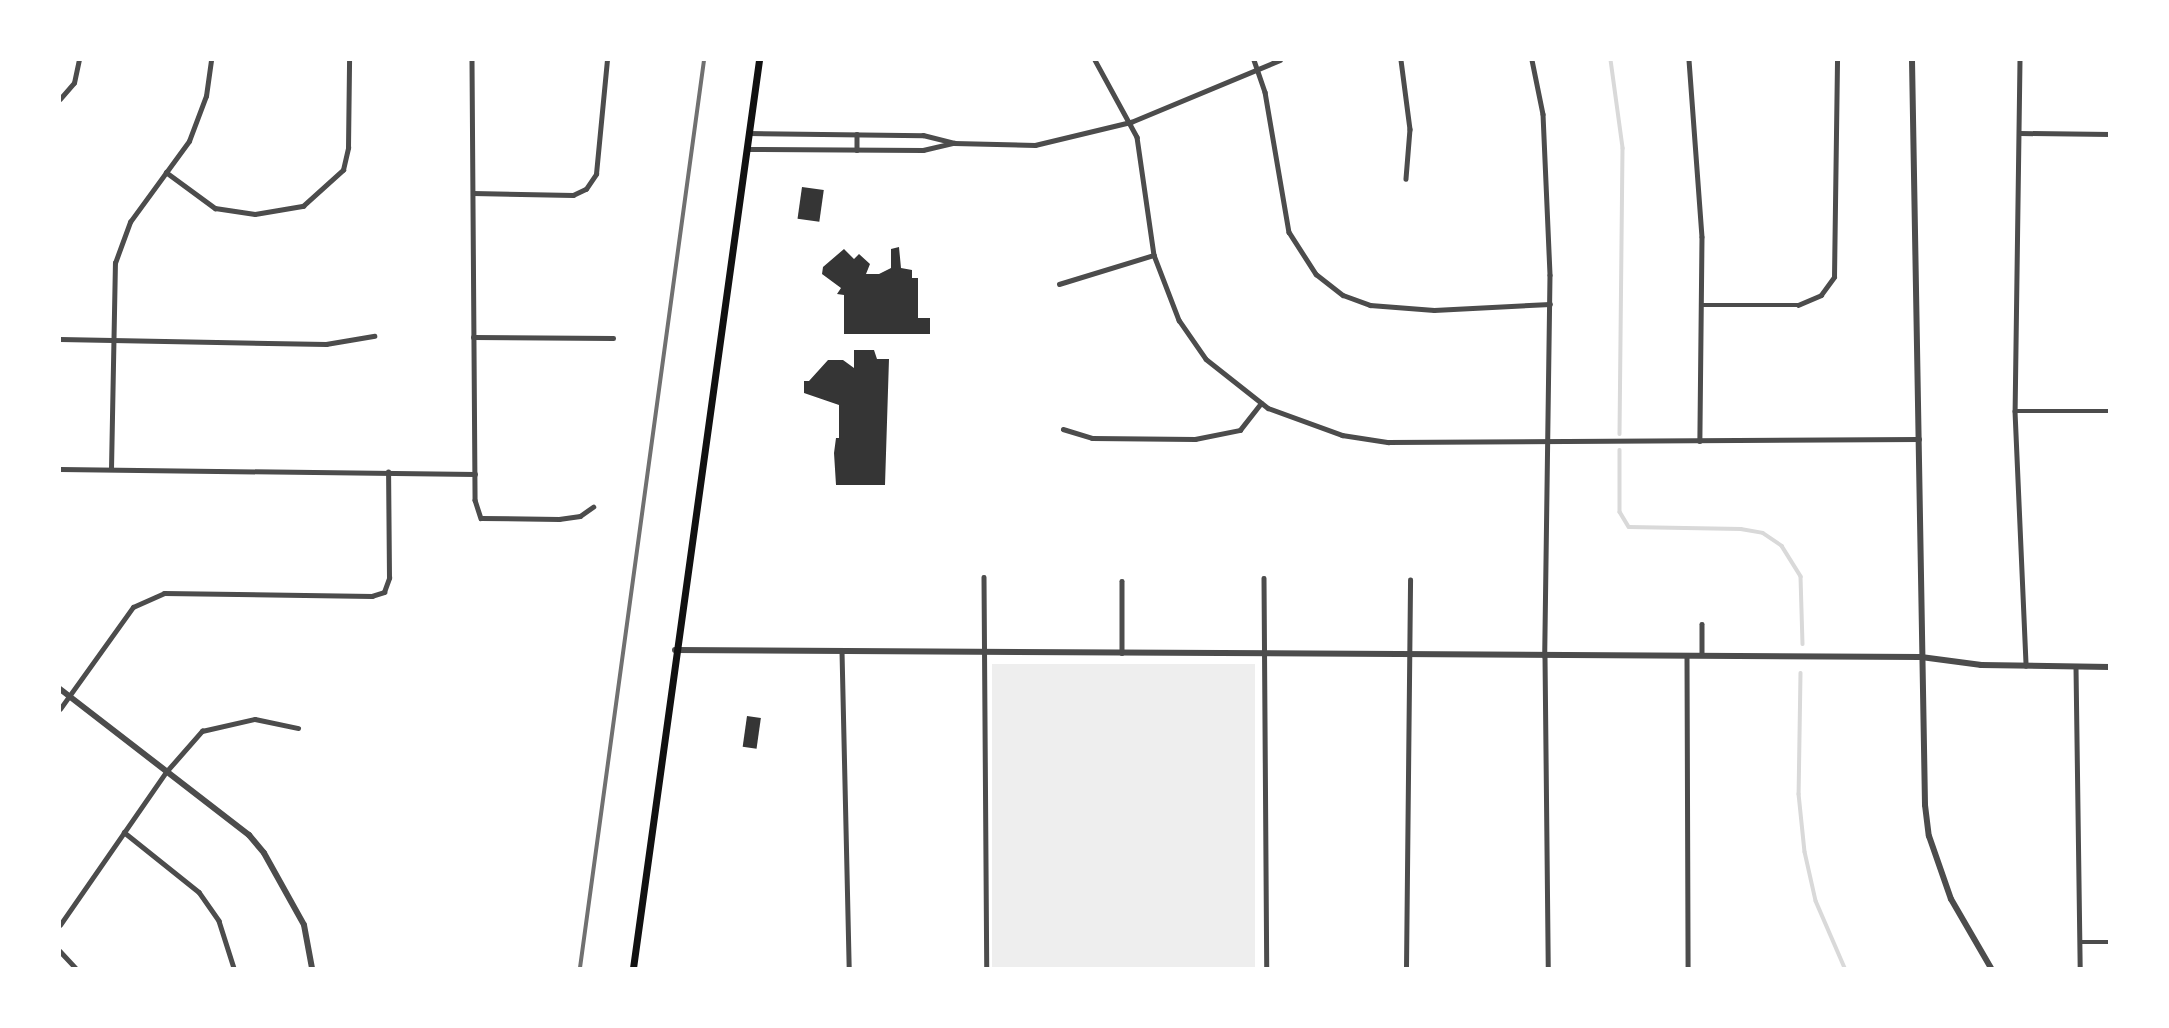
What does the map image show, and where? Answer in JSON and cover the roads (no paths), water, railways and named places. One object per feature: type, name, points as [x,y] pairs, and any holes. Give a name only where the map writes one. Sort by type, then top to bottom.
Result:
[{"type":"main road","points":[[633,968],[675,650],[759,60]]},
{"type":"street","points":[[60,99],[74,83],[79,60]]},
{"type":"street","points":[[111,469],[112,291],[121,240],[189,141],[200,114],[211,60]]},
{"type":"street","points":[[166,172],[215,208],[254,214],[303,206],[343,170],[348,148],[349,60]]},
{"type":"street","points":[[472,60],[475,474],[481,518],[559,519],[580,516],[593,507]]},
{"type":"street","points":[[473,193],[573,195],[586,189],[596,174],[607,60]]},
{"type":"street","points":[[1095,60],[1131,122],[1142,159],[1154,255],[1190,339],[1222,374],[1261,403],[1342,435],[1388,442],[1919,439]]},
{"type":"street","points":[[1254,60],[1258,69],[1289,232],[1316,274],[1343,295],[1370,305],[1434,310],[1550,304]]},
{"type":"street","points":[[748,133],[923,135],[954,143],[1035,145],[1131,122],[1280,60]]},
{"type":"street","points":[[1401,60],[1410,129],[1406,179]]},
{"type":"street","points":[[1532,60],[1543,114],[1550,304],[1545,656],[1548,968]]},
{"type":"street","points":[[1689,60],[1697,126],[1701,305],[1700,441]]},
{"type":"street","points":[[1701,305],[1798,305],[1821,295],[1834,277],[1837,60]]},
{"type":"street","points":[[1912,60],[1922,765],[1929,836],[1951,899],[1991,968]]},
{"type":"street","points":[[2020,60],[2015,411],[2026,667]]},
{"type":"street","points":[[2020,133],[2109,134]]},
{"type":"street","points":[[856,134],[856,150]]},
{"type":"street","points":[[746,149],[923,150],[954,143]]},
{"type":"street","points":[[1059,284],[1154,255]]},
{"type":"street","points":[[60,340],[326,344],[374,336]]},
{"type":"street","points":[[473,337],[613,338]]},
{"type":"street","points":[[1063,429],[1092,438],[1195,439],[1240,430],[1261,403]]},
{"type":"street","points":[[2015,411],[2109,411]]},
{"type":"street","points":[[60,469],[475,474]]},
{"type":"street","points":[[60,709],[133,607],[164,593],[372,596],[384,592],[389,578],[388,472]]},
{"type":"street","points":[[984,577],[982,652],[987,968]]},
{"type":"street","points":[[1264,578],[1267,968]]},
{"type":"street","points":[[1406,968],[1410,580]]},
{"type":"street","points":[[1122,581],[1122,653]]},
{"type":"street","points":[[1702,624],[1702,656]]},
{"type":"street","points":[[675,650],[1921,657],[2026,667],[2109,667]]},
{"type":"street","points":[[842,652],[849,968]]},
{"type":"street","points":[[1688,656],[1688,968]]},
{"type":"street","points":[[2076,667],[2082,942],[2080,968]]},
{"type":"street","points":[[60,688],[248,835],[264,853],[304,925],[312,968]]},
{"type":"street","points":[[60,925],[166,772],[202,731],[255,719],[298,728]]},
{"type":"street","points":[[124,832],[199,892],[219,921],[234,968]]},
{"type":"street","points":[[2082,942],[2109,942]]},
{"type":"street","points":[[60,951],[76,968]]},
{"type":"waterway","points":[[1611,60],[1623,148],[1620,434]]},
{"type":"waterway","points":[[1620,450],[1620,512],[1629,527],[1741,529],[1763,533],[1782,546],[1801,577],[1803,644]]},
{"type":"waterway","points":[[1801,673],[1799,794],[1805,852],[1816,901],[1845,968]]},
{"type":"railway","points":[[580,968],[704,60]]}]
